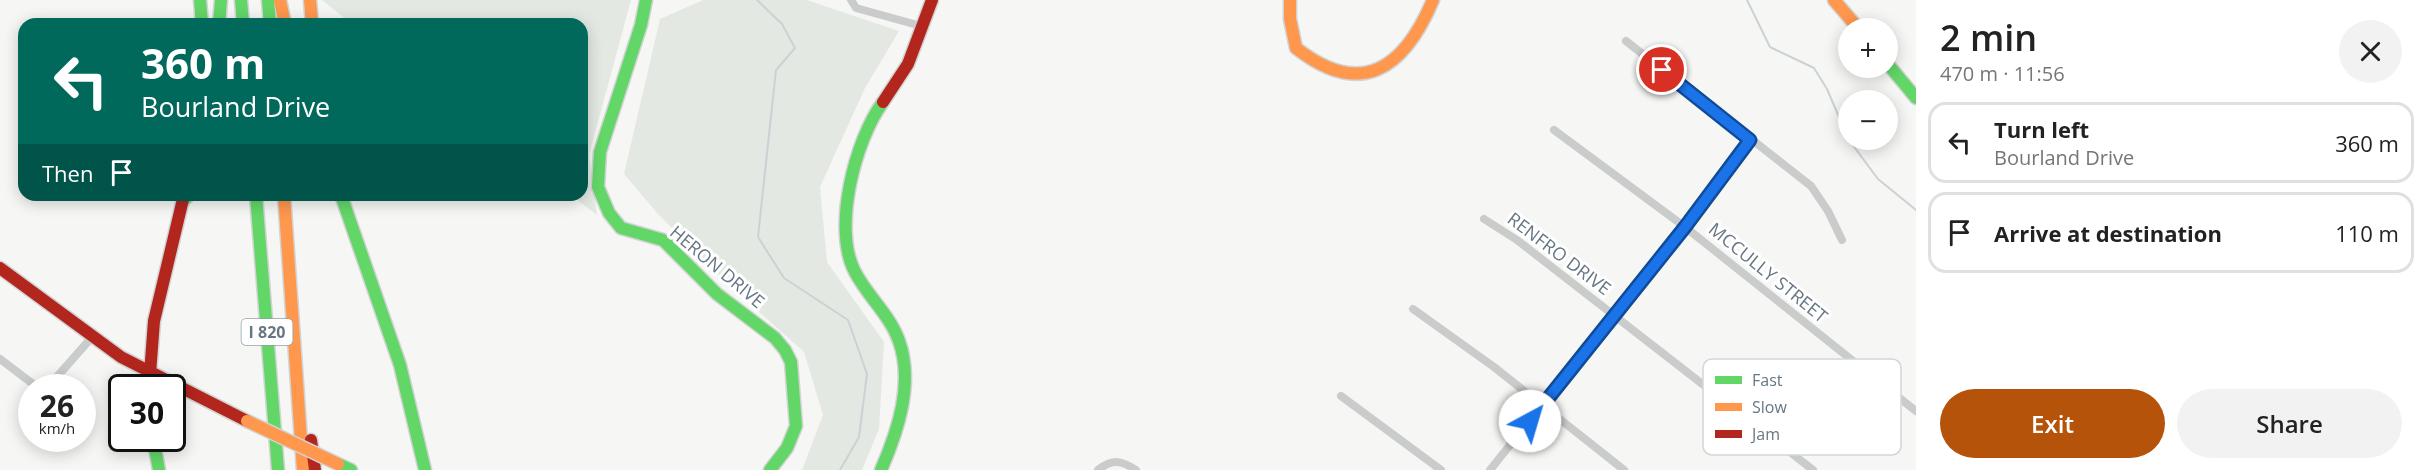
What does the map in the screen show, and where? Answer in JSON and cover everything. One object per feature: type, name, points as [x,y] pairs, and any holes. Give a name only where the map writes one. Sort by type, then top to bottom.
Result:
[{"type":"main road","points":[[200,0],[202,18]]},
{"type":"main road","points":[[220,18],[221,0]]},
{"type":"main road","points":[[241,0],[242,18]]},
{"type":"main road","points":[[268,0],[270,18]]},
{"type":"main road","points":[[280,0],[284,18]]},
{"type":"main road","points":[[310,0],[311,18]]},
{"type":"main road","name":"HERON DRIVE","points":[[646,0],[600,152],[598,187],[609,213],[621,228],[663,240],[717,294],[775,338],[785,350],[792,362],[796,426],[787,448],[770,470]]},
{"type":"main road","points":[[881,470],[902,416],[902,358],[892,324],[860,283],[846,249],[848,208],[855,168],[870,126],[878,108],[903,73],[932,0]]},
{"type":"main road","points":[[1290,0],[1296,48],[1328,69],[1356,75],[1378,71],[1403,52],[1417,35],[1433,0]]},
{"type":"main road","points":[[1834,0],[1849,18]]},
{"type":"main road","points":[[1898,76],[1916,98]]},
{"type":"main road","points":[[149,373],[154,321],[184,201]]},
{"type":"main road","name":"I 820","points":[[256,201],[278,470]]},
{"type":"main road","name":"I 820","points":[[284,201],[303,470]]},
{"type":"main road","points":[[343,201],[401,365],[416,416],[425,470]]},
{"type":"main road","points":[[0,268],[92,337],[149,373],[351,470]]},
{"type":"main road","points":[[299,390],[306,399],[315,470]]},
{"type":"main road","points":[[156,452],[159,470]]},
{"type":"street","points":[[851,0],[856,8],[921,26]]},
{"type":"street","points":[[1626,41],[1811,186],[1828,211],[1842,240]]},
{"type":"street","name":"MCCULLY STREET","points":[[1554,130],[1685,227],[1850,359]]},
{"type":"street","points":[[1490,470],[1685,227],[1750,140]]},
{"type":"street","name":"RENFRO DRIVE","points":[[1484,219],[1517,240],[1703,385]]},
{"type":"street","points":[[1413,309],[1543,405],[1624,470]]},
{"type":"street","points":[[59,374],[92,337]]},
{"type":"street","points":[[0,359],[20,374]]},
{"type":"street","points":[[1341,396],[1441,470]]},
{"type":"street","name":"MCCULLY STREET","points":[[1901,399],[1916,411]]},
{"type":"street","name":"RENFRO DRIVE","points":[[1793,455],[1813,470]]},
{"type":"street","points":[[1098,470],[1114,461],[1124,462],[1136,470]]},
{"type":"shaded area","points":[[322,0],[631,0],[589,155],[597,215],[579,201],[588,201],[588,18],[344,18]]},
{"type":"shaded area","points":[[703,0],[807,0],[899,31],[865,88],[820,187],[827,262],[884,342],[879,429],[862,470],[802,470],[823,415],[804,352],[728,284],[658,214],[624,174],[660,19]]},
{"type":"waterway","points":[[757,0],[782,24],[795,48],[776,70],[758,237],[784,278],[848,320],[867,374],[859,437],[840,470]]},
{"type":"waterway","points":[[1747,0],[1770,47],[1814,68],[1827,89],[1838,115]]},
{"type":"waterway","points":[[1856,150],[1878,179],[1916,210]]},
{"type":"traffic: fast","points":[[200,0],[202,18]]},
{"type":"traffic: fast","points":[[220,18],[221,0]]},
{"type":"traffic: fast","points":[[241,0],[242,18]]},
{"type":"traffic: fast","points":[[268,0],[270,18]]},
{"type":"traffic: fast","points":[[646,0],[641,25],[600,152],[598,187],[609,213],[621,228],[663,240],[717,294],[775,338],[785,350],[791,362],[796,426],[787,448],[770,470]]},
{"type":"traffic: fast","points":[[1898,76],[1916,98]]},
{"type":"traffic: fast","points":[[881,470],[902,407],[905,373],[903,357],[895,332],[855,272],[848,254],[846,209],[856,161],[873,118],[883,102]]},
{"type":"traffic: fast","points":[[256,201],[278,470]]},
{"type":"traffic: fast","points":[[343,201],[400,365],[425,470]]},
{"type":"traffic: fast","points":[[156,452],[159,470]]},
{"type":"traffic: fast","points":[[338,464],[351,470]]},
{"type":"traffic: slow","points":[[280,0],[284,18]]},
{"type":"traffic: slow","points":[[310,0],[312,18]]},
{"type":"traffic: slow","points":[[1290,0],[1290,19],[1296,48],[1319,63],[1341,72],[1360,73],[1378,69],[1394,59],[1408,44],[1433,0]]},
{"type":"traffic: slow","points":[[1834,0],[1849,18]]},
{"type":"traffic: slow","points":[[284,201],[303,470]]},
{"type":"traffic: slow","points":[[247,421],[338,464]]},
{"type":"traffic: jam","points":[[883,102],[908,64],[932,0]]},
{"type":"traffic: jam","points":[[150,374],[154,321],[183,201]]},
{"type":"traffic: jam","points":[[0,268],[121,357],[247,421]]},
{"type":"traffic: jam","points":[[311,440],[315,470]]},
{"type":"route","points":[[1530,421],[1685,227],[1750,140],[1662,70]]}]
